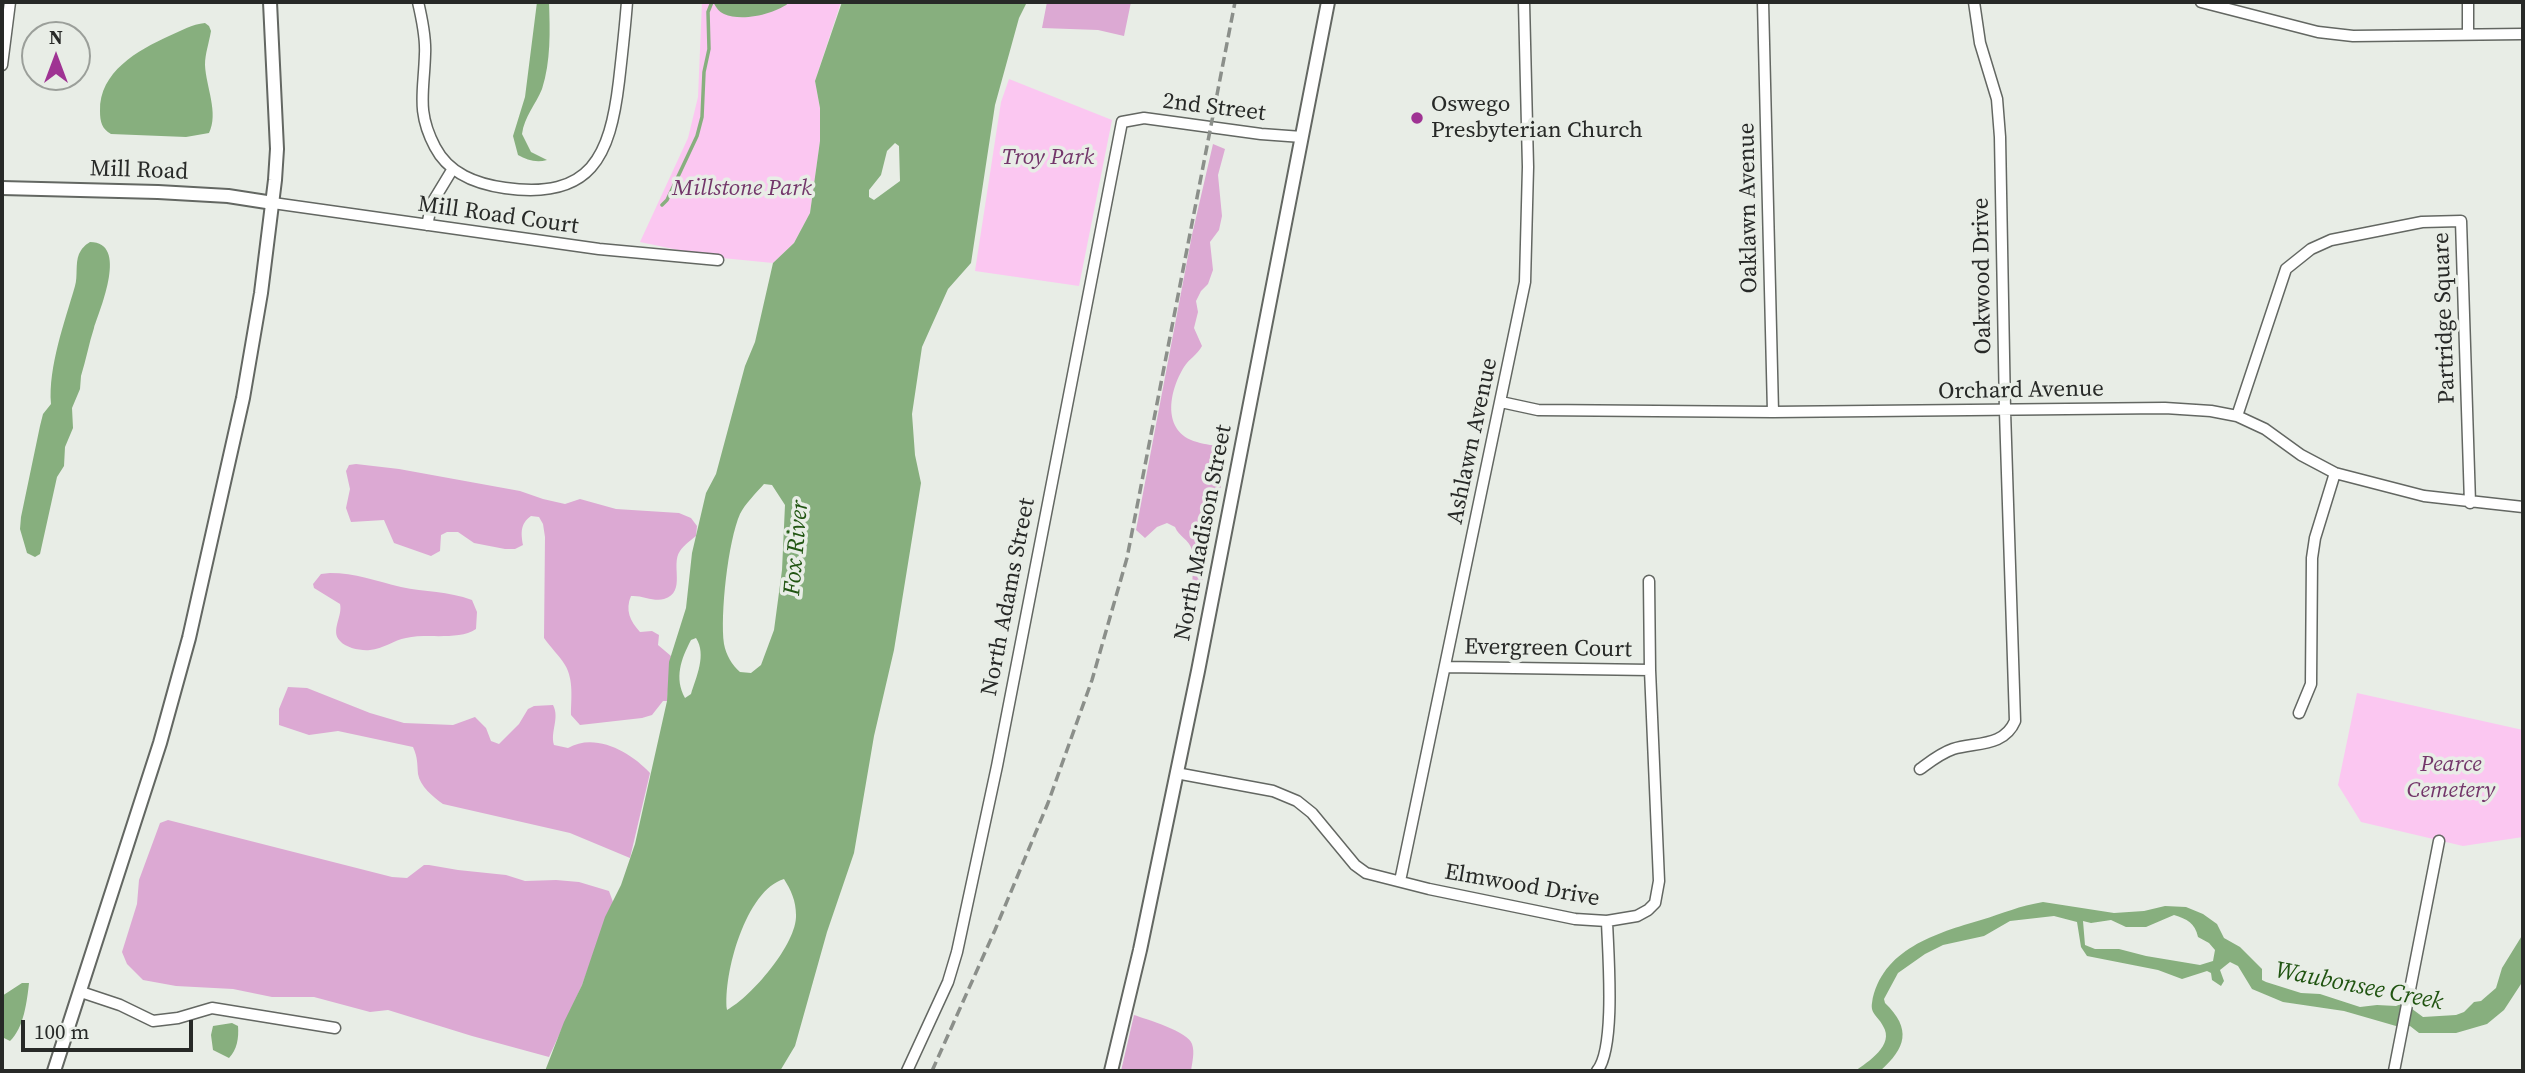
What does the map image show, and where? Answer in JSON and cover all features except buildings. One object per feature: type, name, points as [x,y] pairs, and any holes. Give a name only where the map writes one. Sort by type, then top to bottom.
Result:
[{"type":"street","points":[[2,65],[10,2]]},
{"type":"street","points":[[54,1071],[157,754],[189,638],[243,398],[273,203],[277,149],[270,2]]},
{"type":"street","points":[[418,2],[423,20],[425,52],[421,91],[423,121],[436,150],[452,170],[476,182],[532,190],[564,186],[582,176],[596,163],[606,146],[614,120],[628,2]]},
{"type":"street","name":"North Madison Street","points":[[1111,1071],[1138,962],[1242,454],[1328,2]]},
{"type":"street","name":"Ashlawn Avenue","points":[[1400,881],[1525,282],[1528,167],[1524,2]]},
{"type":"street","name":"Oaklawn Avenue","points":[[1763,2],[1773,412]]},
{"type":"street","name":"Oakwood Drive","points":[[1920,769],[1951,750],[1988,743],[2006,734],[2015,720],[1997,99],[1980,43],[1974,2]]},
{"type":"street","points":[[2201,2],[2318,33],[2353,36],[2523,34]]},
{"type":"street","points":[[2468,2],[2468,34]]},
{"type":"street","name":"2nd Street","points":[[1122,122],[1144,118],[1302,137]]},
{"type":"street","name":"North Adams Street","points":[[907,1071],[948,982],[957,952],[1122,122]]},
{"type":"street","points":[[426,225],[432,202],[452,170]]},
{"type":"street","name":"Mill Road","points":[[2,188],[158,192],[228,196],[273,203]]},
{"type":"street","name":"Mill Road Court","points":[[273,203],[598,249],[718,260]]},
{"type":"street","name":"Partridge Square","points":[[2237,416],[2286,269],[2311,249],[2330,240],[2422,222],[2461,220],[2470,503]]},
{"type":"street","name":"Orchard Avenue","points":[[1501,402],[1538,410],[1773,412],[2165,408],[2211,411],[2237,416],[2266,429],[2301,455],[2335,473],[2424,496],[2523,507]]},
{"type":"street","points":[[2299,713],[2311,684],[2312,558],[2315,538],[2335,473]]},
{"type":"street","name":"Elmwood Drive","points":[[1176,773],[1273,791],[1297,801],[1312,813],[1355,865],[1366,873],[1576,919],[1607,920],[1637,916],[1648,910],[1658,893],[1649,582]]},
{"type":"street","name":"Evergreen Court","points":[[1446,667],[1650,670]]},
{"type":"street","points":[[2394,1071],[2439,841]]},
{"type":"street","points":[[1597,1071],[1603,1064],[1609,1021],[1607,920]]},
{"type":"street","points":[[81,992],[120,1005],[153,1021],[178,1018],[212,1008],[335,1028]]},
{"type":"green space","name":"Millstone Park","points":[[702,2],[841,2],[815,81],[820,108],[820,141],[810,213],[794,243],[773,263],[712,257],[640,242],[688,138],[698,97]]},
{"type":"green space","name":"Troy Park","points":[[1009,79],[1112,120],[1079,286],[975,271],[1001,102]]},
{"type":"green space","name":"Pearce Cemetery","points":[[2357,693],[2523,730],[2523,837],[2463,846],[2361,822],[2338,785]]},
{"type":"shaded area","points":[[1047,2],[1131,2],[1124,36],[1098,30],[1042,28]]},
{"type":"shaded area","points":[[1213,144],[1225,149],[1218,175],[1222,216],[1219,230],[1210,242],[1213,270],[1208,284],[1196,301],[1198,312],[1194,328],[1202,346],[1186,364],[1179,377],[1171,410],[1173,420],[1185,437],[1224,447],[1226,460],[1200,595],[1193,591],[1192,550],[1175,527],[1167,523],[1157,527],[1145,538],[1136,530],[1192,235]]},
{"type":"shaded area","points":[[349,465],[520,491],[565,504],[580,499],[616,509],[679,513],[691,518],[697,526],[696,536],[683,547],[677,557],[675,591],[671,596],[660,600],[631,596],[628,606],[631,619],[640,632],[652,631],[659,635],[658,645],[671,656],[667,701],[663,701],[652,715],[642,718],[580,725],[571,715],[568,671],[544,638],[545,537],[539,517],[531,516],[525,522],[523,545],[515,549],[474,543],[458,532],[447,532],[441,535],[440,551],[431,556],[394,543],[384,520],[351,522],[346,508],[350,489],[346,471]]},
{"type":"shaded area","points":[[330,573],[472,600],[477,612],[476,629],[460,635],[406,638],[370,650],[350,647],[340,641],[336,633],[340,604],[314,588],[313,584],[321,574]]},
{"type":"shaded area","points":[[288,687],[307,688],[370,713],[404,723],[453,725],[475,717],[486,728],[491,741],[499,744],[519,724],[528,709],[553,705],[556,715],[554,745],[568,748],[590,742],[601,743],[633,758],[650,773],[630,858],[570,833],[443,804],[421,783],[413,747],[338,731],[309,735],[279,725],[279,709]]},
{"type":"shaded area","points":[[168,820],[392,877],[407,878],[424,865],[429,865],[506,875],[525,881],[579,882],[609,891],[613,902],[582,985],[549,1057],[388,1010],[370,1012],[314,997],[272,997],[233,989],[176,986],[143,980],[127,964],[122,952],[137,904],[139,880],[160,823]]},
{"type":"shaded area","points":[[1134,1015],[1166,1026],[1189,1039],[1193,1050],[1191,1071],[1121,1071]]},
{"type":"water","points":[[537,2],[549,2],[548,57],[542,89],[522,134],[531,152],[547,160],[539,161],[518,155],[513,136],[525,97]]},
{"type":"water","points":[[713,2],[790,2],[768,13],[740,17],[722,13]]},
{"type":"water","name":"Fox River","points":[[842,2],[1027,2],[1019,18],[995,105],[971,263],[948,289],[922,347],[912,414],[915,455],[921,483],[894,650],[874,736],[854,853],[827,932],[795,1046],[780,1071],[545,1071],[582,985],[605,917],[621,885],[635,844],[667,701],[669,662],[686,608],[692,553],[706,493],[716,474],[745,366],[755,342],[773,263],[794,243],[810,213],[820,141],[820,108],[815,81]],"holes":[[[895,143],[899,146],[900,181],[874,200],[869,197],[869,190],[881,175],[887,151]],[[764,484],[772,485],[785,505],[782,570],[774,630],[761,665],[751,673],[740,672],[732,663],[724,644],[723,631],[729,559],[736,526],[748,502]],[[696,638],[701,659],[691,694],[685,698],[679,676],[684,654],[691,640]],[[784,879],[787,883],[795,905],[794,927],[781,954],[760,982],[727,1010],[729,976],[740,935],[758,899],[770,886]]]},
{"type":"water","points":[[205,23],[211,31],[205,65],[213,117],[209,133],[186,137],[111,134],[105,130],[100,119],[101,97],[113,74],[122,64],[157,42]]},
{"type":"water","points":[[90,242],[102,245],[108,253],[109,278],[81,376],[80,389],[72,408],[73,428],[65,447],[64,466],[57,477],[40,554],[35,557],[27,553],[20,529],[21,517],[43,414],[51,404],[52,375],[75,286],[79,254]]},
{"type":"water","points":[[2043,902],[2114,913],[2165,906],[2186,907],[2217,924],[2224,938],[2240,947],[2262,969],[2262,980],[2301,993],[2320,994],[2360,1007],[2396,1006],[2404,1003],[2423,1017],[2464,1012],[2496,988],[2502,968],[2523,934],[2521,984],[2504,1010],[2487,1024],[2456,1033],[2419,1033],[2410,1026],[2396,1026],[2344,1011],[2283,1002],[2252,989],[2238,966],[2230,962],[2220,970],[2224,981],[2221,986],[2212,980],[2211,973],[2207,971],[2182,979],[2158,970],[2087,956],[2081,947],[2077,922],[2054,916],[2010,921],[1984,936],[1943,945],[1898,973],[1884,999],[1899,1021],[1902,1030],[1900,1046],[1880,1071],[1855,1071],[1878,1052],[1886,1040],[1886,1033],[1874,1013],[1872,1003],[1877,984],[1899,956],[1913,946],[1947,931]],"holes":[[[2174,915],[2190,922],[2198,937],[2215,950],[2213,961],[2200,965],[2119,949],[2095,949],[2085,945],[2083,921],[2091,923],[2111,920],[2126,927],[2146,927]]]},
{"type":"water","points":[[22,983],[29,983],[26,1006],[19,1029],[10,1041],[2,1037],[2,996]]},
{"type":"water","points":[[232,1023],[238,1026],[238,1035],[236,1048],[229,1058],[213,1050],[211,1035],[213,1026]]},
{"type":"waterway","points":[[662,205],[667,200],[697,136],[702,117],[704,72],[709,49],[708,12],[712,2]]},
{"type":"railway","points":[[932,1071],[1048,803],[1092,680],[1127,558],[1235,2]]},
{"type":"place","name":"Oswego Presbyterian Church","points":[[1417,118]]},
{"type":"water label","name":"Waubonsee Creek","points":[[2359,987]]}]
